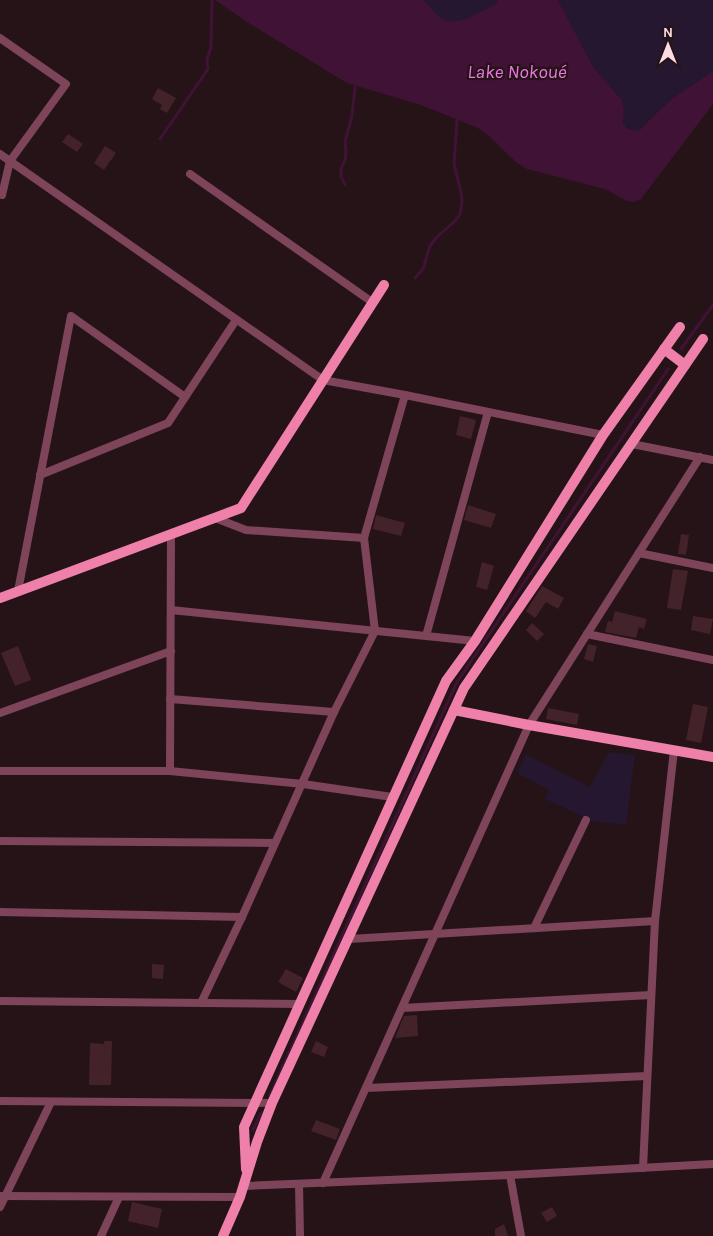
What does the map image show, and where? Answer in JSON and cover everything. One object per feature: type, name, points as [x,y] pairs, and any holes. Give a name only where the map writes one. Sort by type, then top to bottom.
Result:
[{"type":"street","points":[[0,38],[66,84],[10,162],[2,195]]},
{"type":"street","points":[[0,154],[323,380],[603,435]]},
{"type":"street","points":[[190,174],[372,302]]},
{"type":"street","points":[[0,598],[241,508],[384,285]]},
{"type":"street","points":[[18,591],[71,316],[185,397]]},
{"type":"street","points":[[40,475],[168,423],[236,320]]},
{"type":"street","points":[[245,1182],[244,1127],[446,680],[475,641],[603,435],[680,326]]},
{"type":"street","points":[[223,1236],[240,1197],[257,1142],[272,1104],[464,688],[703,339]]},
{"type":"street","points":[[664,349],[685,365]]},
{"type":"street","points":[[201,1003],[303,784],[334,712],[375,631],[364,538],[405,395]]},
{"type":"street","points":[[426,636],[488,412]]},
{"type":"street","points":[[632,444],[713,460]]},
{"type":"street","points":[[323,1183],[529,725],[700,457]]},
{"type":"street","points":[[215,518],[246,530],[364,538]]},
{"type":"street","points":[[170,771],[171,535]]},
{"type":"street","points":[[639,553],[713,568]]},
{"type":"street","points":[[171,610],[475,641]]},
{"type":"street","points":[[587,634],[713,660]]},
{"type":"street","points":[[0,713],[170,650]]},
{"type":"street","points":[[170,698],[334,712]]},
{"type":"street","points":[[454,710],[713,757]]},
{"type":"street","points":[[643,1168],[655,921],[674,750]]},
{"type":"street","points":[[0,771],[170,771],[303,784],[392,797]]},
{"type":"street","points":[[534,928],[586,820]]},
{"type":"street","points":[[0,841],[275,843]]},
{"type":"street","points":[[0,912],[242,917]]},
{"type":"street","points":[[349,939],[655,921]]},
{"type":"street","points":[[402,1008],[651,995]]},
{"type":"street","points":[[0,1001],[299,1004]]},
{"type":"street","points":[[366,1088],[647,1076]]},
{"type":"street","points":[[0,1102],[272,1104]]},
{"type":"street","points":[[0,1207],[2,1196],[51,1102]]},
{"type":"street","points":[[245,1182],[299,1184],[713,1164]]},
{"type":"street","points":[[510,1175],[521,1236]]},
{"type":"street","points":[[299,1184],[300,1236]]},
{"type":"street","points":[[2,1196],[240,1197]]},
{"type":"street","points":[[101,1236],[119,1196]]},
{"type":"shaded area","points":[[423,0],[498,0],[494,6],[472,16],[450,21],[440,17]]},
{"type":"shaded area","points":[[558,0],[713,0],[713,71],[673,98],[650,118],[640,130],[629,129],[623,124],[624,109],[622,100],[593,67]]},
{"type":"shaded area","points":[[609,752],[635,755],[626,825],[593,821],[545,799],[549,790],[517,773],[526,754],[590,787]]},
{"type":"water","name":"Lake Nokoué","points":[[215,0],[423,0],[440,17],[445,20],[456,21],[472,16],[494,5],[498,0],[558,0],[593,67],[622,100],[624,109],[623,124],[627,128],[640,130],[673,98],[713,71],[713,104],[641,199],[634,202],[627,201],[605,189],[527,169],[516,162],[478,128],[421,105],[347,83],[247,22]]},
{"type":"building","points":[[158,88],[176,98],[167,113],[160,109],[162,105],[152,99]]},
{"type":"building","points":[[68,134],[83,144],[77,152],[62,142]]},
{"type":"building","points":[[105,146],[116,153],[104,170],[94,163]]},
{"type":"building","points":[[460,416],[476,420],[471,439],[456,435]]},
{"type":"building","points":[[468,505],[496,514],[491,528],[464,520]]},
{"type":"building","points":[[376,515],[405,523],[401,536],[373,529]]},
{"type":"building","points":[[681,534],[689,535],[686,555],[678,554]]},
{"type":"building","points":[[482,562],[494,566],[487,590],[476,587]]},
{"type":"building","points":[[673,569],[688,571],[681,610],[667,608]]},
{"type":"building","points":[[542,586],[564,598],[558,609],[546,602],[535,618],[526,611]]},
{"type":"building","points":[[615,611],[647,619],[644,629],[639,627],[636,638],[605,632],[608,621],[612,622]]},
{"type":"building","points":[[693,616],[713,619],[710,634],[691,630]]},
{"type":"building","points":[[532,623],[544,634],[537,641],[526,630]]},
{"type":"building","points":[[588,644],[597,646],[593,662],[584,659]]},
{"type":"building","points":[[18,646],[31,680],[15,686],[1,653]]},
{"type":"building","points":[[693,704],[708,707],[701,743],[686,740]]},
{"type":"building","points":[[548,708],[579,714],[577,725],[546,719]]},
{"type":"building","points":[[152,964],[164,965],[163,979],[152,978]]},
{"type":"building","points":[[286,969],[303,978],[296,992],[278,982]]},
{"type":"building","points":[[417,1015],[418,1036],[395,1038],[404,1016]]},
{"type":"building","points":[[104,1041],[112,1041],[111,1085],[89,1085],[90,1043],[104,1044]]},
{"type":"building","points":[[316,1041],[328,1047],[324,1057],[311,1052]]},
{"type":"building","points":[[316,1120],[340,1129],[336,1140],[311,1131]]},
{"type":"building","points":[[132,1202],[162,1209],[158,1228],[128,1221]]},
{"type":"building","points":[[552,1207],[557,1216],[547,1222],[541,1213]]},
{"type":"building","points":[[504,1224],[508,1236],[495,1236],[495,1229]]},
{"type":"waterway","points":[[160,139],[208,69],[207,60],[211,47],[212,0]]},
{"type":"waterway","points":[[345,185],[341,176],[341,169],[345,160],[345,142],[352,116],[355,87]]},
{"type":"waterway","points":[[415,278],[423,269],[430,246],[460,214],[461,192],[454,164],[457,120]]},
{"type":"waterway","points":[[681,349],[713,305]]},
{"type":"waterway","points":[[270,1095],[457,682],[668,369]]},
{"type":"waterway","points":[[253,1130],[261,1113]]}]
